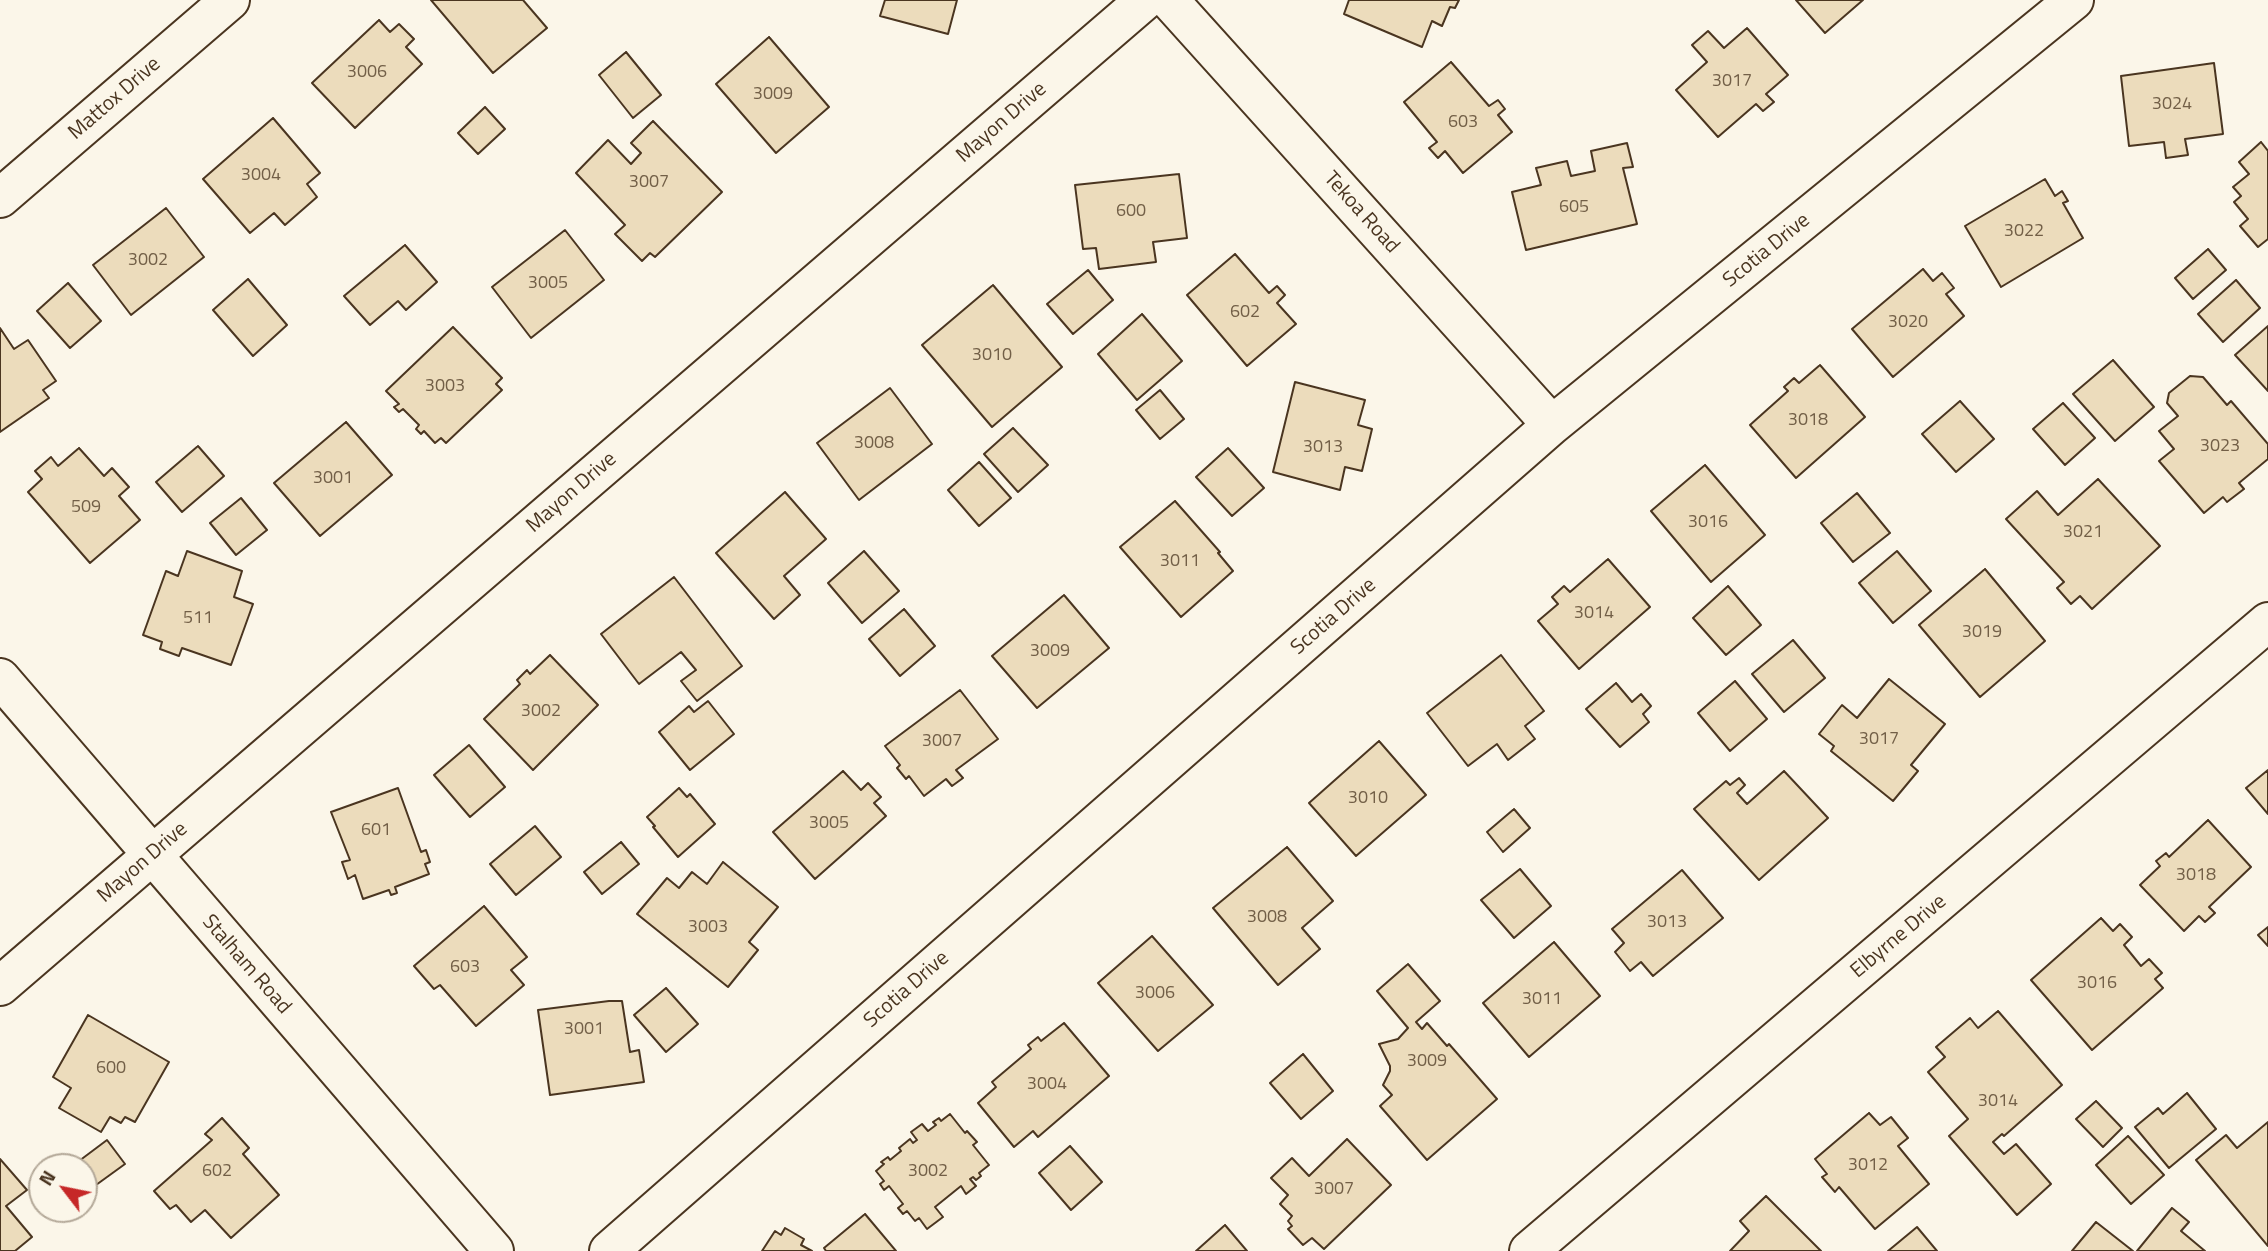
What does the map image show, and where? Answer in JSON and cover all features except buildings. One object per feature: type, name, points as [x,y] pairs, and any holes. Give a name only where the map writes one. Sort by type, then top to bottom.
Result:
[{"type":"street","name":"Mattox Drive","points":[[0,198],[230,0]]},
{"type":"street","name":"Mayon Drive","points":[[0,986],[1145,0]]},
{"type":"street","name":"Tekoa Road","points":[[1170,0],[1552,425]]},
{"type":"street","name":"Scotia Drive","points":[[609,1251],[1552,425],[2074,0]]},
{"type":"street","name":"Elbyrne Drive","points":[[1529,1251],[2268,622]]},
{"type":"street","name":"Stalham Road","points":[[0,678],[494,1251]]}]
